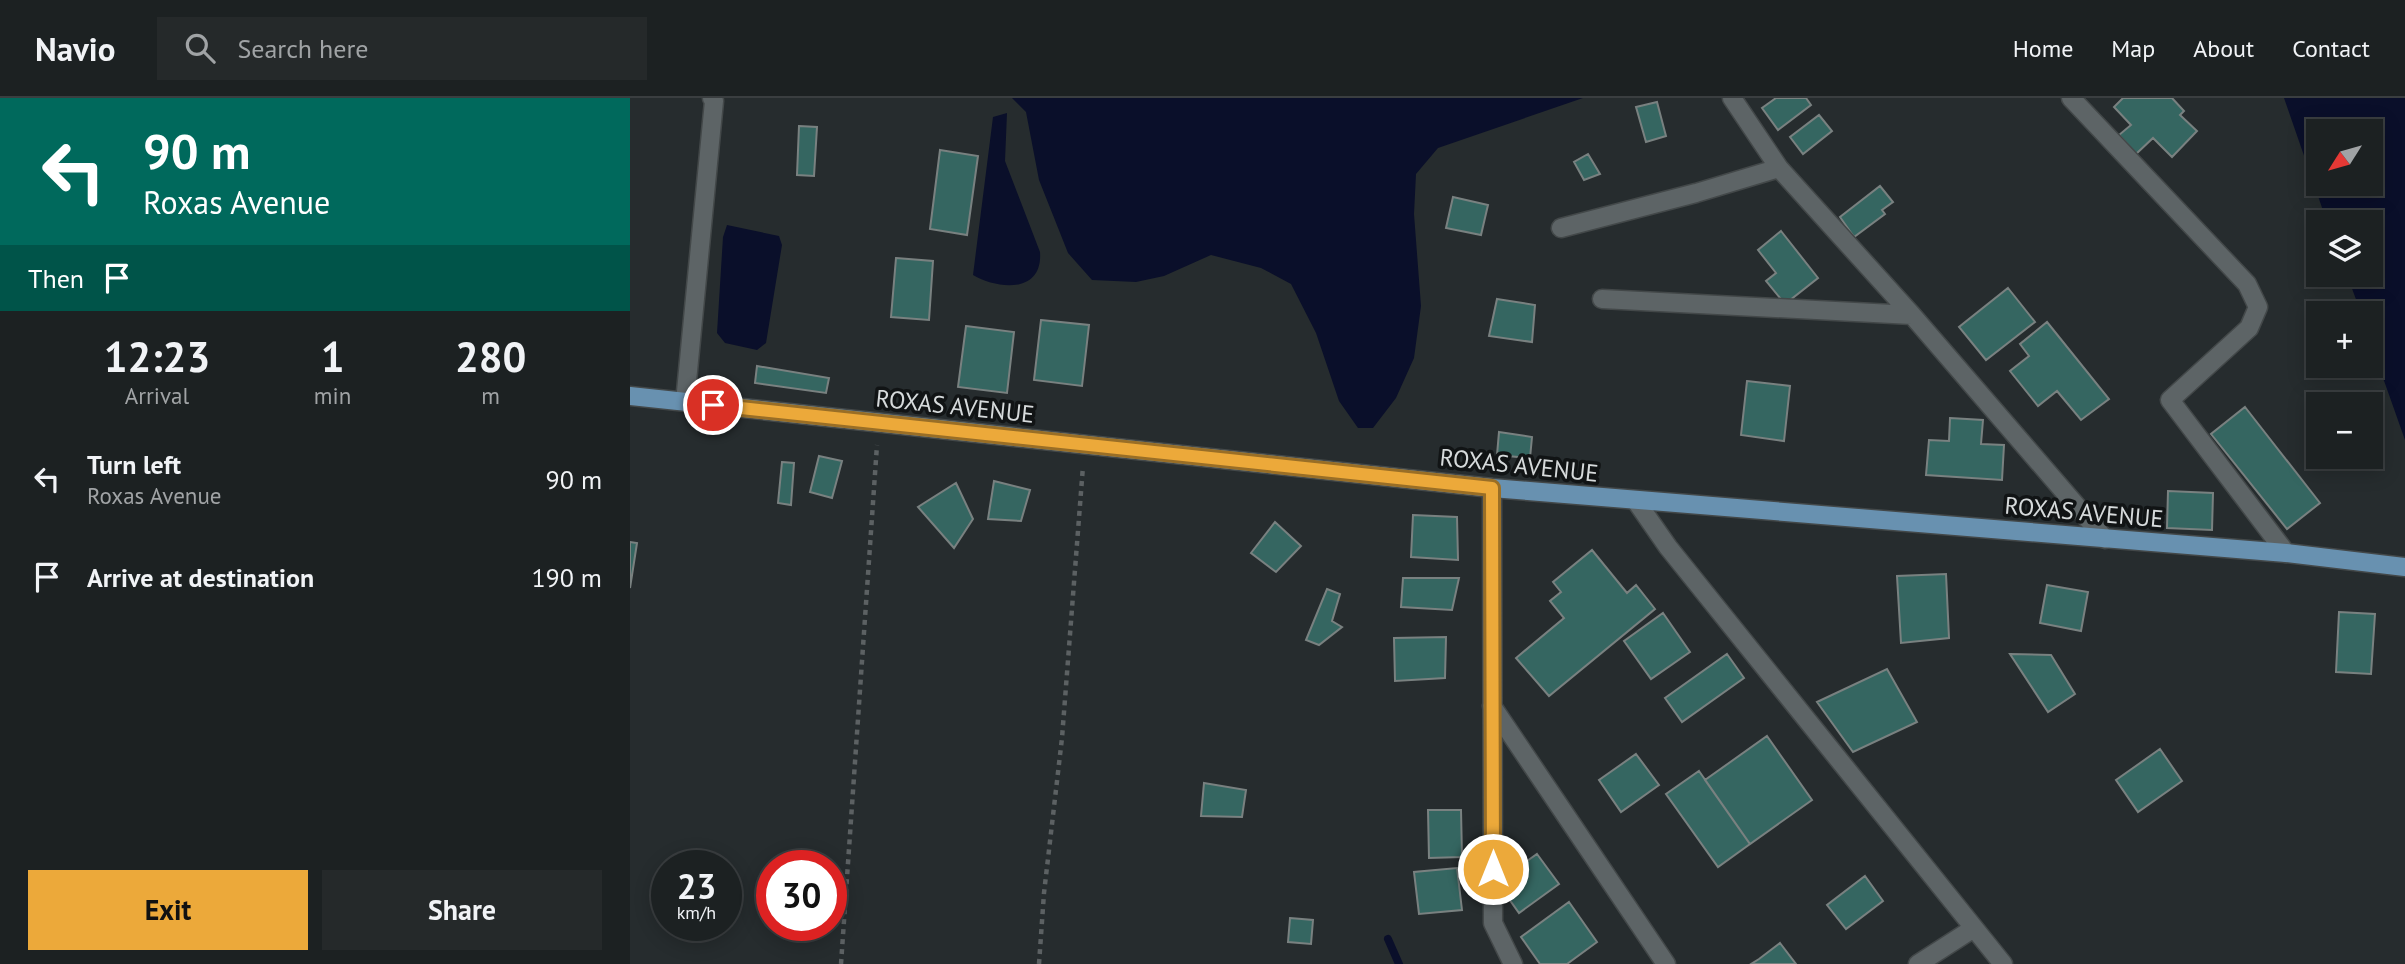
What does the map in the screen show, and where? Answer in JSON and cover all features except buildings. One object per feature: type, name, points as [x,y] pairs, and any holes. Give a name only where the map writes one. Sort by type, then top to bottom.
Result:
[{"type":"main road","name":"ROXAS AVENUE","points":[[630,396],[1492,488],[2286,553],[2405,567]]},
{"type":"street","points":[[685,402],[714,101],[712,98]]},
{"type":"street","points":[[1732,98],[1779,168],[1913,315],[2105,539]]},
{"type":"street","points":[[2071,98],[2247,284],[2258,307],[2249,328],[2171,400],[2286,553]]},
{"type":"street","points":[[1561,228],[1779,168]]},
{"type":"street","points":[[1602,299],[1913,315]]},
{"type":"street","points":[[1492,488],[1493,923],[1513,964]]},
{"type":"street","points":[[1636,501],[1668,547],[2003,964]]},
{"type":"street","points":[[1492,706],[1666,964]]},
{"type":"street","points":[[1918,964],[1974,928]]},
{"type":"path","points":[[841,964],[878,422]]},
{"type":"path","points":[[1039,964],[1063,724],[1085,444]]},
{"type":"water","points":[[1012,98],[1583,98],[1438,148],[1416,174],[1414,214],[1421,306],[1414,358],[1396,398],[1373,428],[1358,428],[1339,401],[1316,333],[1291,284],[1261,268],[1211,255],[1164,276],[1136,282],[1092,280],[1068,253],[1039,180],[1026,112]]},
{"type":"water","points":[[2284,98],[2405,98],[2405,440],[2383,378],[2383,301],[2357,301],[2351,287],[2383,287],[2383,210],[2323,210],[2318,196],[2384,196],[2384,119],[2306,119],[2306,161]]},
{"type":"water","points":[[1007,113],[1005,161],[1040,252],[1039,265],[1034,275],[1027,281],[1006,285],[995,284],[973,275],[993,117]]},
{"type":"water","points":[[727,225],[779,236],[782,245],[766,343],[757,350],[725,343],[717,333],[723,237]]},
{"type":"waterway","points":[[1388,939],[1399,964]]},
{"type":"route","points":[[713,405],[1492,488],[1493,869]]}]
